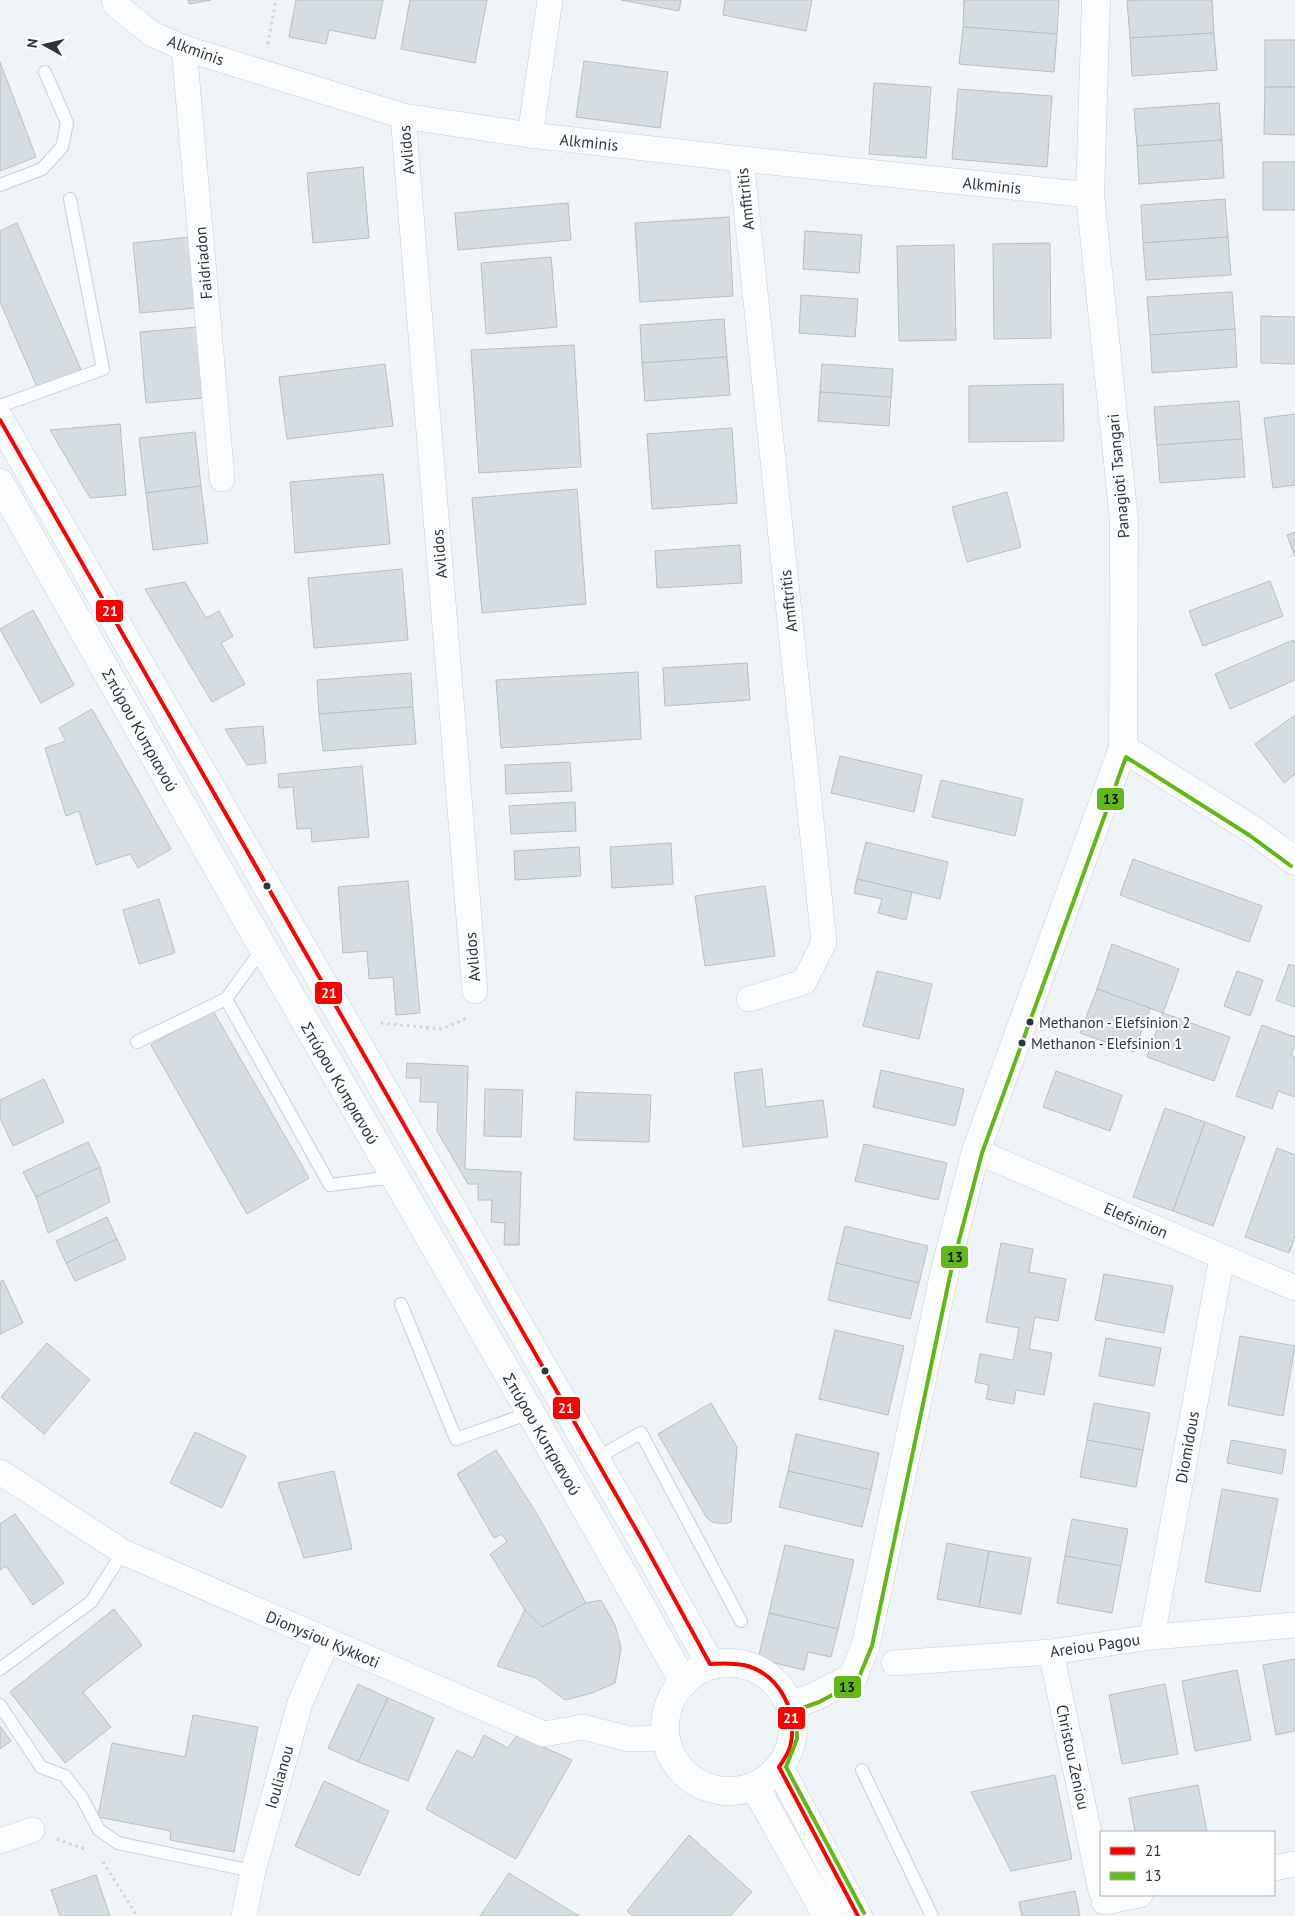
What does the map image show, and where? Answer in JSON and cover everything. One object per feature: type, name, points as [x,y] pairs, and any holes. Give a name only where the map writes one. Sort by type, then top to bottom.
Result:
[{"type":"main road","name":"Panagioti Tsangari","points":[[790,1706],[816,1696],[853,1677],[866,1644],[945,1270],[976,1151],[1123,748],[1124,520],[1090,194],[1096,0]]},
{"type":"main road","name":"Σπύρου Κυπριανού","points":[[0,420],[595,1459],[710,1664]]},
{"type":"main road","name":"Σπύρου Κυπριανού","points":[[0,483],[263,948],[683,1681]]},
{"type":"main road","points":[[1123,748],[1253,830],[1295,861]]},
{"type":"main road","points":[[721,1662],[743,1663],[763,1672],[780,1687],[790,1706],[793,1727],[789,1748],[779,1767],[755,1787],[723,1791],[703,1786],[685,1774],[672,1758],[666,1738],[665,1717],[671,1698],[683,1681],[710,1664],[721,1662]]},
{"type":"main road","points":[[779,1767],[858,1916]]},
{"type":"main road","points":[[755,1787],[827,1916]]},
{"type":"street","name":"Alkminis","points":[[114,0],[116,5],[152,34],[184,48],[403,116],[530,135],[741,159],[1090,194]]},
{"type":"street","points":[[530,135],[550,0]]},
{"type":"street","name":"Faidriadon","points":[[184,48],[222,478]]},
{"type":"street","name":"Avlidos","points":[[403,116],[475,991]]},
{"type":"street","name":"Amfitritis","points":[[741,159],[824,942],[804,982],[749,999]]},
{"type":"street","name":"Elefsinion","points":[[976,1151],[1295,1288]]},
{"type":"street","name":"Diomidous","points":[[1152,1637],[1222,1257]]},
{"type":"street","name":"Dionysiou Kykkoti","points":[[0,1472],[123,1552],[544,1734],[584,1728],[629,1739],[666,1738]]},
{"type":"street","name":"Areiou Pagou","points":[[894,1663],[1051,1652],[1152,1637],[1295,1625]]},
{"type":"street","name":"Ioulianou","points":[[244,1916],[253,1871],[300,1703],[326,1641]]},
{"type":"street","name":"Christou Zeniou","points":[[1051,1652],[1100,1887]]},
{"type":"street","points":[[0,1841],[32,1830]]},
{"type":"street","points":[[1275,1868],[1295,1864]]},
{"type":"street","points":[[1103,1901],[1134,1896]]},
{"type":"lane","points":[[0,185],[42,169],[62,147],[67,123],[45,72]]},
{"type":"lane","points":[[0,406],[103,369],[70,199]]},
{"type":"lane","points":[[137,1042],[226,999],[263,948]]},
{"type":"lane","points":[[226,999],[330,1184],[394,1177]]},
{"type":"lane","points":[[401,1304],[456,1439],[530,1413]]},
{"type":"lane","points":[[595,1459],[641,1432],[741,1621]]},
{"type":"lane","points":[[0,1669],[91,1602],[123,1552]]},
{"type":"lane","points":[[0,1705],[41,1767],[65,1776],[82,1798],[98,1830],[118,1843],[253,1871]]},
{"type":"lane","points":[[862,1770],[932,1916]]},
{"type":"path","points":[[264,73],[276,0]]},
{"type":"path","points":[[344,1020],[442,1029],[476,1015],[475,991]]},
{"type":"path","points":[[32,1830],[88,1850]]},
{"type":"path","points":[[102,1861],[138,1916]]},
{"type":"building","points":[[188,0],[211,0],[189,4]]},
{"type":"building","points":[[296,0],[383,0],[375,39],[329,30],[326,44],[289,37]]},
{"type":"building","points":[[410,0],[487,0],[475,63],[401,49]]},
{"type":"building","points":[[621,0],[681,0],[679,11]]},
{"type":"building","points":[[725,0],[812,0],[806,31],[723,15]]},
{"type":"building","points":[[964,0],[1059,0],[1057,34],[963,27]]},
{"type":"building","points":[[1212,0],[1214,33],[1130,38],[1127,1]]},
{"type":"building","points":[[963,27],[1057,34],[1054,72],[959,64]]},
{"type":"building","points":[[1214,33],[1217,70],[1132,76],[1130,38]]},
{"type":"building","points":[[1265,40],[1295,40],[1295,87],[1265,87]]},
{"type":"building","points":[[584,61],[668,72],[660,128],[576,117]]},
{"type":"building","points":[[0,62],[36,157],[0,171]]},
{"type":"building","points":[[874,83],[931,87],[926,158],[869,154]]},
{"type":"building","points":[[1265,87],[1295,87],[1295,135],[1264,134]]},
{"type":"building","points":[[958,89],[1052,96],[1047,167],[952,159]]},
{"type":"building","points":[[1219,103],[1222,140],[1137,146],[1134,109]]},
{"type":"building","points":[[1222,140],[1224,178],[1139,184],[1137,146]]},
{"type":"building","points":[[1263,162],[1295,162],[1295,210],[1263,210]]},
{"type":"building","points":[[363,167],[369,238],[313,243],[307,173]]},
{"type":"building","points":[[1225,199],[1228,237],[1143,243],[1141,205]]},
{"type":"building","points":[[568,203],[571,240],[458,250],[455,213]]},
{"type":"building","points":[[729,217],[733,296],[640,302],[635,223]]},
{"type":"building","points":[[17,223],[81,370],[38,389],[0,302],[0,231]]},
{"type":"building","points":[[805,231],[862,235],[859,273],[803,269]]},
{"type":"building","points":[[190,237],[196,308],[140,313],[133,243]]},
{"type":"building","points":[[1228,237],[1231,275],[1146,280],[1143,243]]},
{"type":"building","points":[[1050,243],[1051,338],[994,339],[993,244]]},
{"type":"building","points":[[954,245],[956,340],[899,341],[897,246]]},
{"type":"building","points":[[551,257],[557,327],[486,334],[481,263]]},
{"type":"building","points":[[1232,292],[1235,329],[1150,335],[1147,297]]},
{"type":"building","points":[[801,295],[858,299],[855,337],[799,333]]},
{"type":"building","points":[[1261,316],[1295,317],[1295,364],[1261,363]]},
{"type":"building","points":[[724,319],[727,357],[642,363],[640,325]]},
{"type":"building","points":[[197,327],[203,398],[146,403],[140,332]]},
{"type":"building","points":[[1235,329],[1237,367],[1152,373],[1150,335]]},
{"type":"building","points":[[574,345],[581,467],[479,473],[471,350]]},
{"type":"building","points":[[727,357],[730,395],[645,401],[642,363]]},
{"type":"building","points":[[385,364],[393,426],[287,439],[279,377]]},
{"type":"building","points":[[822,364],[893,369],[891,397],[820,392]]},
{"type":"building","points":[[1063,384],[1064,441],[969,442],[969,386]]},
{"type":"building","points":[[820,392],[891,397],[889,426],[818,421]]},
{"type":"building","points":[[1239,401],[1242,439],[1157,445],[1154,407]]},
{"type":"building","points":[[1295,414],[1295,485],[1273,488],[1264,418]]},
{"type":"building","points":[[120,424],[126,495],[90,498],[50,430]]},
{"type":"building","points":[[732,428],[737,503],[652,509],[647,434]]},
{"type":"building","points":[[195,432],[201,486],[146,493],[139,438]]},
{"type":"building","points":[[1242,439],[1245,477],[1160,483],[1157,445]]},
{"type":"building","points":[[383,474],[390,544],[295,553],[290,482]]},
{"type":"building","points":[[201,486],[208,543],[153,550],[146,493]]},
{"type":"building","points":[[577,489],[586,604],[482,613],[472,498]]},
{"type":"building","points":[[1007,492],[1021,547],[967,562],[952,507]]},
{"type":"building","points":[[1295,532],[1295,557],[1287,535]]},
{"type":"building","points":[[740,545],[742,583],[657,588],[655,551]]},
{"type":"building","points":[[402,569],[408,640],[314,648],[308,578]]},
{"type":"building","points":[[1270,581],[1283,616],[1203,646],[1189,611]]},
{"type":"building","points":[[185,582],[206,618],[219,611],[233,636],[221,643],[245,684],[212,702],[145,589]]},
{"type":"building","points":[[33,610],[74,685],[41,703],[0,629]]},
{"type":"building","points":[[1293,640],[1295,644],[1295,680],[1230,709],[1215,674]]},
{"type":"building","points":[[747,663],[750,700],[665,706],[663,668]]},
{"type":"building","points":[[638,672],[641,739],[501,748],[496,680]]},
{"type":"building","points":[[411,673],[413,707],[319,714],[317,680]]},
{"type":"building","points":[[413,707],[416,744],[323,751],[319,714]]},
{"type":"building","points":[[92,709],[171,849],[138,868],[130,854],[96,865],[79,811],[66,816],[45,748],[66,741],[59,728]]},
{"type":"building","points":[[1295,715],[1295,774],[1284,783],[1255,744]]},
{"type":"building","points":[[263,726],[266,763],[247,765],[225,729]]},
{"type":"building","points":[[840,756],[922,775],[914,812],[831,793]]},
{"type":"building","points":[[570,762],[572,791],[506,794],[505,765]]},
{"type":"building","points":[[362,766],[369,837],[312,842],[311,828],[297,829],[293,787],[279,788],[278,774]]},
{"type":"building","points":[[941,780],[1023,799],[1015,836],[932,817]]},
{"type":"building","points":[[575,802],[576,831],[511,834],[509,806]]},
{"type":"building","points":[[866,842],[948,862],[940,899],[857,879]]},
{"type":"building","points":[[671,843],[673,884],[612,888],[610,847]]},
{"type":"building","points":[[579,847],[581,876],[515,880],[514,851]]},
{"type":"building","points":[[1133,859],[1262,906],[1249,942],[1120,895]]},
{"type":"building","points":[[857,879],[912,892],[906,920],[878,913],[882,899],[854,893]]},
{"type":"building","points":[[408,881],[420,1013],[396,1015],[393,977],[369,979],[367,951],[343,953],[338,887]]},
{"type":"building","points":[[765,886],[775,956],[705,966],[695,896]]},
{"type":"building","points":[[159,899],[175,953],[139,964],[123,910]]},
{"type":"building","points":[[1112,944],[1179,969],[1163,1013],[1097,989]]},
{"type":"building","points":[[1289,964],[1295,966],[1295,1007],[1276,1000]]},
{"type":"building","points":[[877,971],[932,984],[919,1039],[863,1026]]},
{"type":"building","points":[[1237,971],[1263,980],[1250,1016],[1224,1006]]},
{"type":"building","points":[[1097,989],[1150,1008],[1134,1052],[1080,1033]]},
{"type":"building","points":[[212,1009],[309,1178],[247,1214],[151,1045]]},
{"type":"building","points":[[1163,1013],[1230,1037],[1214,1081],[1147,1057]]},
{"type":"building","points":[[1262,1025],[1295,1037],[1295,1045],[1291,1055],[1295,1057],[1295,1097],[1278,1091],[1272,1109],[1236,1096]]},
{"type":"building","points":[[407,1063],[468,1066],[465,1169],[521,1172],[519,1245],[504,1245],[505,1223],[491,1222],[492,1200],[478,1200],[478,1184],[468,1184],[437,1131],[438,1102],[420,1102],[421,1078],[406,1078]]},
{"type":"building","points":[[762,1069],[766,1107],[823,1100],[828,1137],[743,1147],[734,1073]]},
{"type":"building","points":[[881,1070],[964,1089],[955,1126],[873,1107]]},
{"type":"building","points":[[1056,1071],[1122,1095],[1110,1131],[1043,1107]]},
{"type":"building","points":[[44,1079],[64,1122],[13,1146],[0,1118],[0,1100]]},
{"type":"building","points":[[485,1089],[523,1090],[521,1137],[484,1136]]},
{"type":"building","points":[[576,1092],[651,1095],[649,1142],[574,1140]]},
{"type":"building","points":[[1165,1108],[1205,1122],[1173,1211],[1133,1197]]},
{"type":"building","points":[[1205,1122],[1245,1137],[1213,1226],[1173,1211]]},
{"type":"building","points":[[88,1142],[100,1167],[36,1197],[23,1172]]},
{"type":"building","points":[[864,1144],[947,1163],[938,1200],[855,1181]]},
{"type":"building","points":[[1277,1148],[1295,1155],[1295,1236],[1289,1253],[1245,1237]]},
{"type":"building","points":[[100,1167],[110,1202],[48,1233],[36,1197]]},
{"type":"building","points":[[107,1217],[117,1239],[66,1263],[56,1241]]},
{"type":"building","points":[[845,1226],[928,1246],[919,1283],[836,1263]]},
{"type":"building","points":[[117,1239],[126,1259],[75,1281],[66,1263]]},
{"type":"building","points":[[1001,1243],[1033,1249],[1029,1272],[1066,1279],[1058,1321],[1035,1317],[1029,1349],[1052,1353],[1044,1395],[1016,1390],[1014,1404],[986,1399],[989,1385],[975,1382],[980,1354],[1013,1360],[1019,1328],[986,1322]]},
{"type":"building","points":[[836,1263],[919,1283],[910,1319],[828,1300]]},
{"type":"building","points":[[1104,1274],[1173,1286],[1164,1333],[1095,1320]]},
{"type":"building","points":[[3,1280],[23,1323],[0,1334],[0,1282]]},
{"type":"building","points":[[835,1330],[904,1346],[888,1415],[819,1399]]},
{"type":"building","points":[[1240,1336],[1295,1346],[1283,1416],[1228,1405]]},
{"type":"building","points":[[1106,1338],[1161,1348],[1154,1386],[1099,1376]]},
{"type":"building","points":[[47,1343],[90,1380],[44,1434],[1,1397]]},
{"type":"building","points":[[711,1403],[737,1447],[731,1522],[725,1524],[712,1522],[707,1518],[658,1434]]},
{"type":"building","points":[[1094,1403],[1150,1413],[1143,1450],[1087,1440]]},
{"type":"building","points":[[195,1432],[246,1456],[222,1508],[170,1483]]},
{"type":"building","points":[[796,1434],[879,1453],[871,1490],[788,1471]]},
{"type":"building","points":[[1087,1440],[1143,1450],[1136,1487],[1080,1477]]},
{"type":"building","points":[[1231,1440],[1286,1450],[1282,1474],[1227,1463]]},
{"type":"building","points":[[496,1450],[537,1514],[586,1603],[542,1627],[525,1610],[490,1554],[507,1542],[502,1534],[494,1538],[457,1474]]},
{"type":"building","points":[[334,1471],[352,1549],[304,1558],[278,1483]]},
{"type":"building","points":[[788,1471],[871,1490],[862,1527],[779,1507]]},
{"type":"building","points":[[1222,1489],[1278,1499],[1260,1592],[1205,1582]]},
{"type":"building","points":[[15,1514],[64,1583],[33,1605],[6,1566],[0,1570],[0,1524]]},
{"type":"building","points":[[1072,1519],[1128,1529],[1121,1566],[1065,1556]]},
{"type":"building","points":[[947,1543],[989,1551],[979,1607],[937,1599]]},
{"type":"building","points":[[785,1545],[854,1560],[838,1629],[769,1613]]},
{"type":"building","points":[[989,1551],[1031,1558],[1021,1614],[979,1607]]},
{"type":"building","points":[[1065,1556],[1121,1566],[1112,1613],[1057,1603]]},
{"type":"building","points":[[601,1600],[615,1625],[621,1648],[615,1683],[592,1693],[565,1700],[536,1678],[497,1666],[525,1610],[542,1627],[586,1603]]},
{"type":"building","points":[[114,1609],[142,1645],[83,1692],[111,1727],[65,1763],[10,1692]]},
{"type":"building","points":[[769,1613],[838,1629],[831,1657],[808,1652],[804,1670],[758,1659]]},
{"type":"building","points":[[1295,1659],[1295,1731],[1276,1735],[1263,1665]]},
{"type":"building","points":[[1237,1670],[1251,1740],[1195,1751],[1182,1681]]},
{"type":"building","points":[[358,1684],[388,1698],[358,1762],[328,1748]]},
{"type":"building","points":[[1165,1684],[1178,1754],[1122,1764],[1109,1695]]},
{"type":"building","points":[[388,1698],[434,1718],[408,1781],[358,1762]]},
{"type":"building","points":[[193,1715],[258,1727],[234,1852],[170,1840],[171,1831],[98,1817],[112,1743],[185,1757]]},
{"type":"building","points":[[0,1726],[11,1741],[0,1749]]},
{"type":"building","points":[[484,1735],[508,1748],[517,1735],[572,1760],[516,1859],[426,1809],[457,1750],[473,1758]]},
{"type":"building","points":[[1055,1775],[1072,1859],[1011,1871],[971,1792]]},
{"type":"building","points":[[324,1781],[389,1811],[359,1876],[295,1846]]},
{"type":"building","points":[[1198,1785],[1207,1831],[1135,1831],[1129,1798]]},
{"type":"building","points":[[689,1835],[752,1892],[730,1916],[633,1916],[627,1911]]},
{"type":"building","points":[[509,1873],[579,1916],[480,1916]]},
{"type":"building","points":[[96,1875],[110,1916],[60,1916],[51,1890]]},
{"type":"building","points":[[1075,1891],[1080,1916],[1022,1916],[1019,1902]]},
{"type":"transit line","name":"21","points":[[0,420],[642,1540],[710,1664],[740,1664],[757,1670],[768,1677],[784,1696],[792,1721],[792,1734],[789,1750],[779,1767],[858,1916]]},
{"type":"transit line","name":"13","points":[[864,1913],[786,1767],[797,1739],[797,1710],[819,1702],[857,1682],[872,1646],[951,1271],[982,1153],[1126,757],[1249,835],[1291,866]]},
{"type":"place","name":"Methanon - Elefsinion 2","points":[[1030,1022]]},
{"type":"place","name":"Methanon - Elefsinion 1","points":[[1022,1043]]}]
